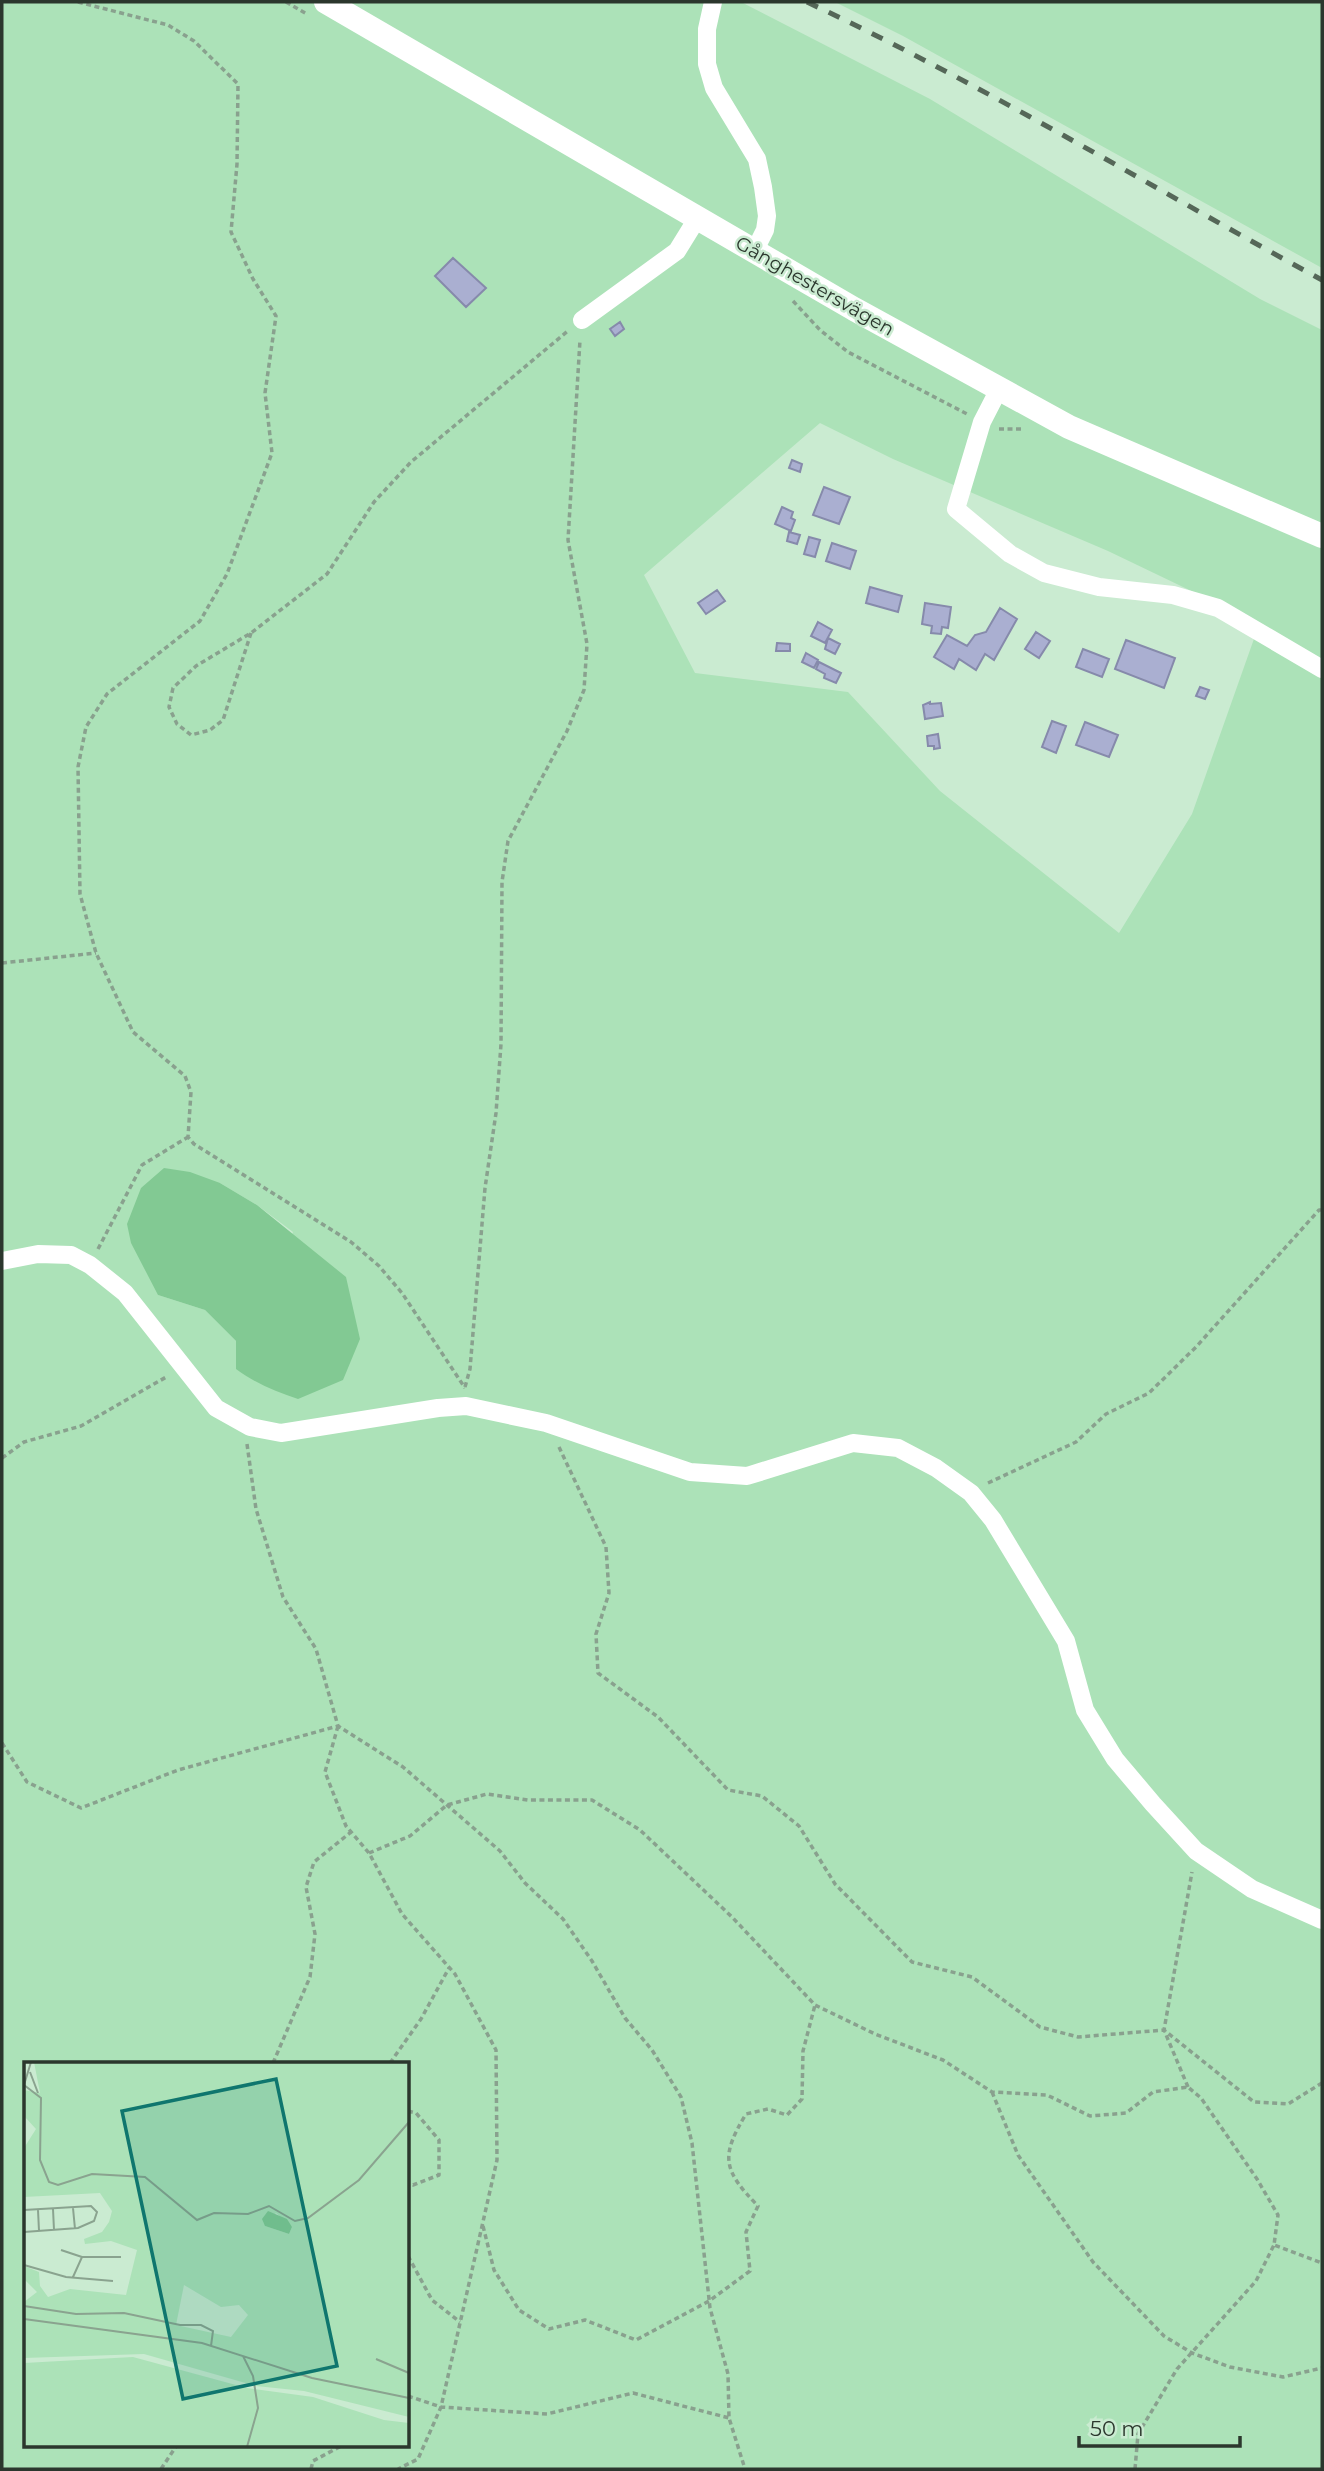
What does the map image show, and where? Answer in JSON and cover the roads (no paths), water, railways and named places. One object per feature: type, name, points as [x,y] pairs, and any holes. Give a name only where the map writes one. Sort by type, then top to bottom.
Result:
[{"type":"street","name":"Gånghestersvägen","points":[[326,2],[854,309],[1069,427],[1322,536]]},
{"type":"street","points":[[713,2],[707,29],[707,64],[714,88],[757,159],[763,187],[767,216],[765,230],[755,250]]},
{"type":"street","points":[[582,320],[677,251],[698,217]]},
{"type":"street","points":[[999,389],[982,422],[956,509],[1010,554],[1044,573],[1099,587],[1172,595],[1218,608],[1322,669]]},
{"type":"street","points":[[2,1261],[49,1254],[71,1255],[90,1265],[125,1293],[216,1408],[250,1427],[281,1433],[466,1406],[546,1423],[690,1472],[747,1476],[853,1443],[898,1448],[936,1468],[971,1493],[993,1520],[1066,1642],[1085,1710],[1115,1759],[1196,1851],[1252,1889],[1322,1920]]},
{"type":"railway","points":[[807,2],[1003,102],[1322,280]]}]
